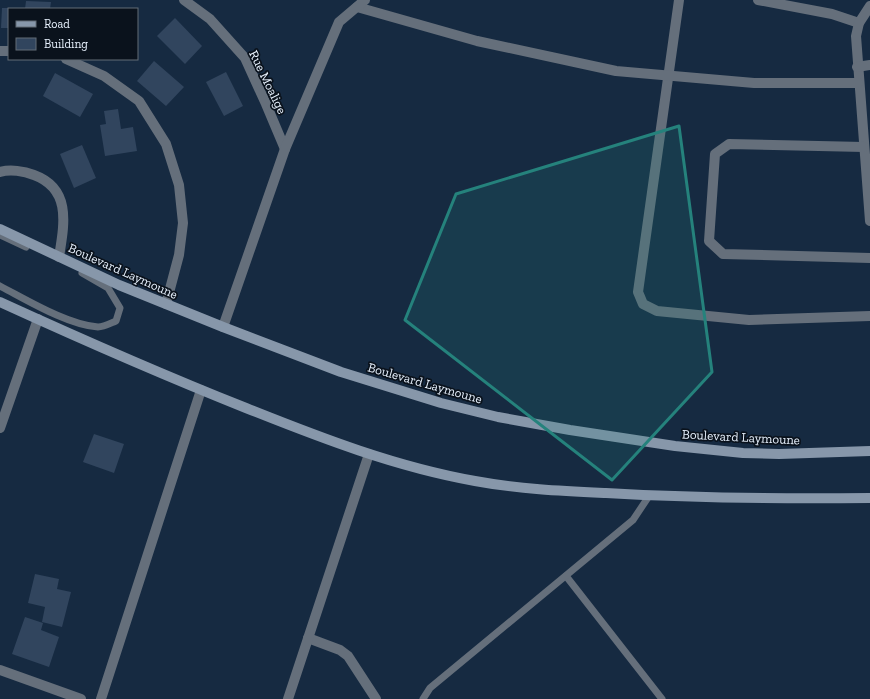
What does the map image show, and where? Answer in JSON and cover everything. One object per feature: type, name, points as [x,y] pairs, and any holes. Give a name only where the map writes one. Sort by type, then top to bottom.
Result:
[{"type":"main road","name":"Boulevard Laymoune","points":[[0,229],[119,285],[223,327],[373,383],[441,403],[498,417],[611,437],[715,450],[779,454],[870,451]]},
{"type":"main road","points":[[0,302],[38,320],[201,390],[301,430],[370,454],[454,477],[494,485],[649,496],[870,498]]},
{"type":"street","name":"Rue Moalige","points":[[184,0],[210,19],[245,58],[285,149]]},
{"type":"street","points":[[679,0],[638,292],[643,304],[657,310],[749,320],[870,316]]},
{"type":"street","points":[[758,0],[832,14],[859,23]]},
{"type":"street","points":[[223,327],[285,149],[339,22],[361,3],[477,41],[616,71],[754,83],[858,83]]},
{"type":"street","points":[[870,6],[859,23],[856,36],[858,83],[870,221]]},
{"type":"street","points":[[68,60],[104,76],[139,101],[166,144],[179,185],[183,223],[179,255],[166,304]]},
{"type":"street","points":[[857,68],[870,65]]},
{"type":"street","points":[[864,147],[729,144],[715,154],[709,241],[723,254],[870,258]]},
{"type":"street","points":[[0,172],[26,172],[42,178],[55,188],[62,202],[64,218],[59,257]]},
{"type":"street","points":[[0,428],[38,320]]},
{"type":"street","points":[[101,699],[201,390]]},
{"type":"street","points":[[288,699],[370,454]]},
{"type":"street","points":[[308,638],[340,650],[348,656],[376,699]]},
{"type":"street","points":[[0,670],[81,699]]},
{"type":"lane","points":[[0,235],[86,274],[108,288],[120,308],[119,314],[116,321],[100,327],[86,324],[60,316],[0,286]]},
{"type":"lane","points":[[423,699],[430,688],[633,520],[649,496]]},
{"type":"lane","points":[[566,576],[662,699]]},
{"type":"highlighted area","points":[[679,126],[712,372],[612,480],[405,320],[456,194]]},
{"type":"building","points":[[26,1],[51,2],[50,8],[25,8]]},
{"type":"building","points":[[2,8],[8,8],[8,28],[1,28]]},
{"type":"building","points":[[175,18],[202,46],[185,64],[157,36]]},
{"type":"building","points":[[154,61],[184,87],[166,106],[137,81]]},
{"type":"building","points":[[226,72],[243,106],[224,116],[206,82]]},
{"type":"building","points":[[55,73],[93,94],[80,117],[43,96]]},
{"type":"building","points":[[118,109],[121,129],[133,127],[137,151],[105,156],[100,125],[106,124],[104,111]]},
{"type":"building","points":[[82,145],[96,178],[74,188],[60,154]]},
{"type":"building","points":[[94,434],[124,444],[114,473],[83,462]]},
{"type":"building","points":[[35,574],[59,579],[57,589],[71,592],[62,627],[42,622],[45,607],[28,603]]},
{"type":"building","points":[[25,617],[43,623],[41,630],[59,637],[49,667],[12,654]]}]
